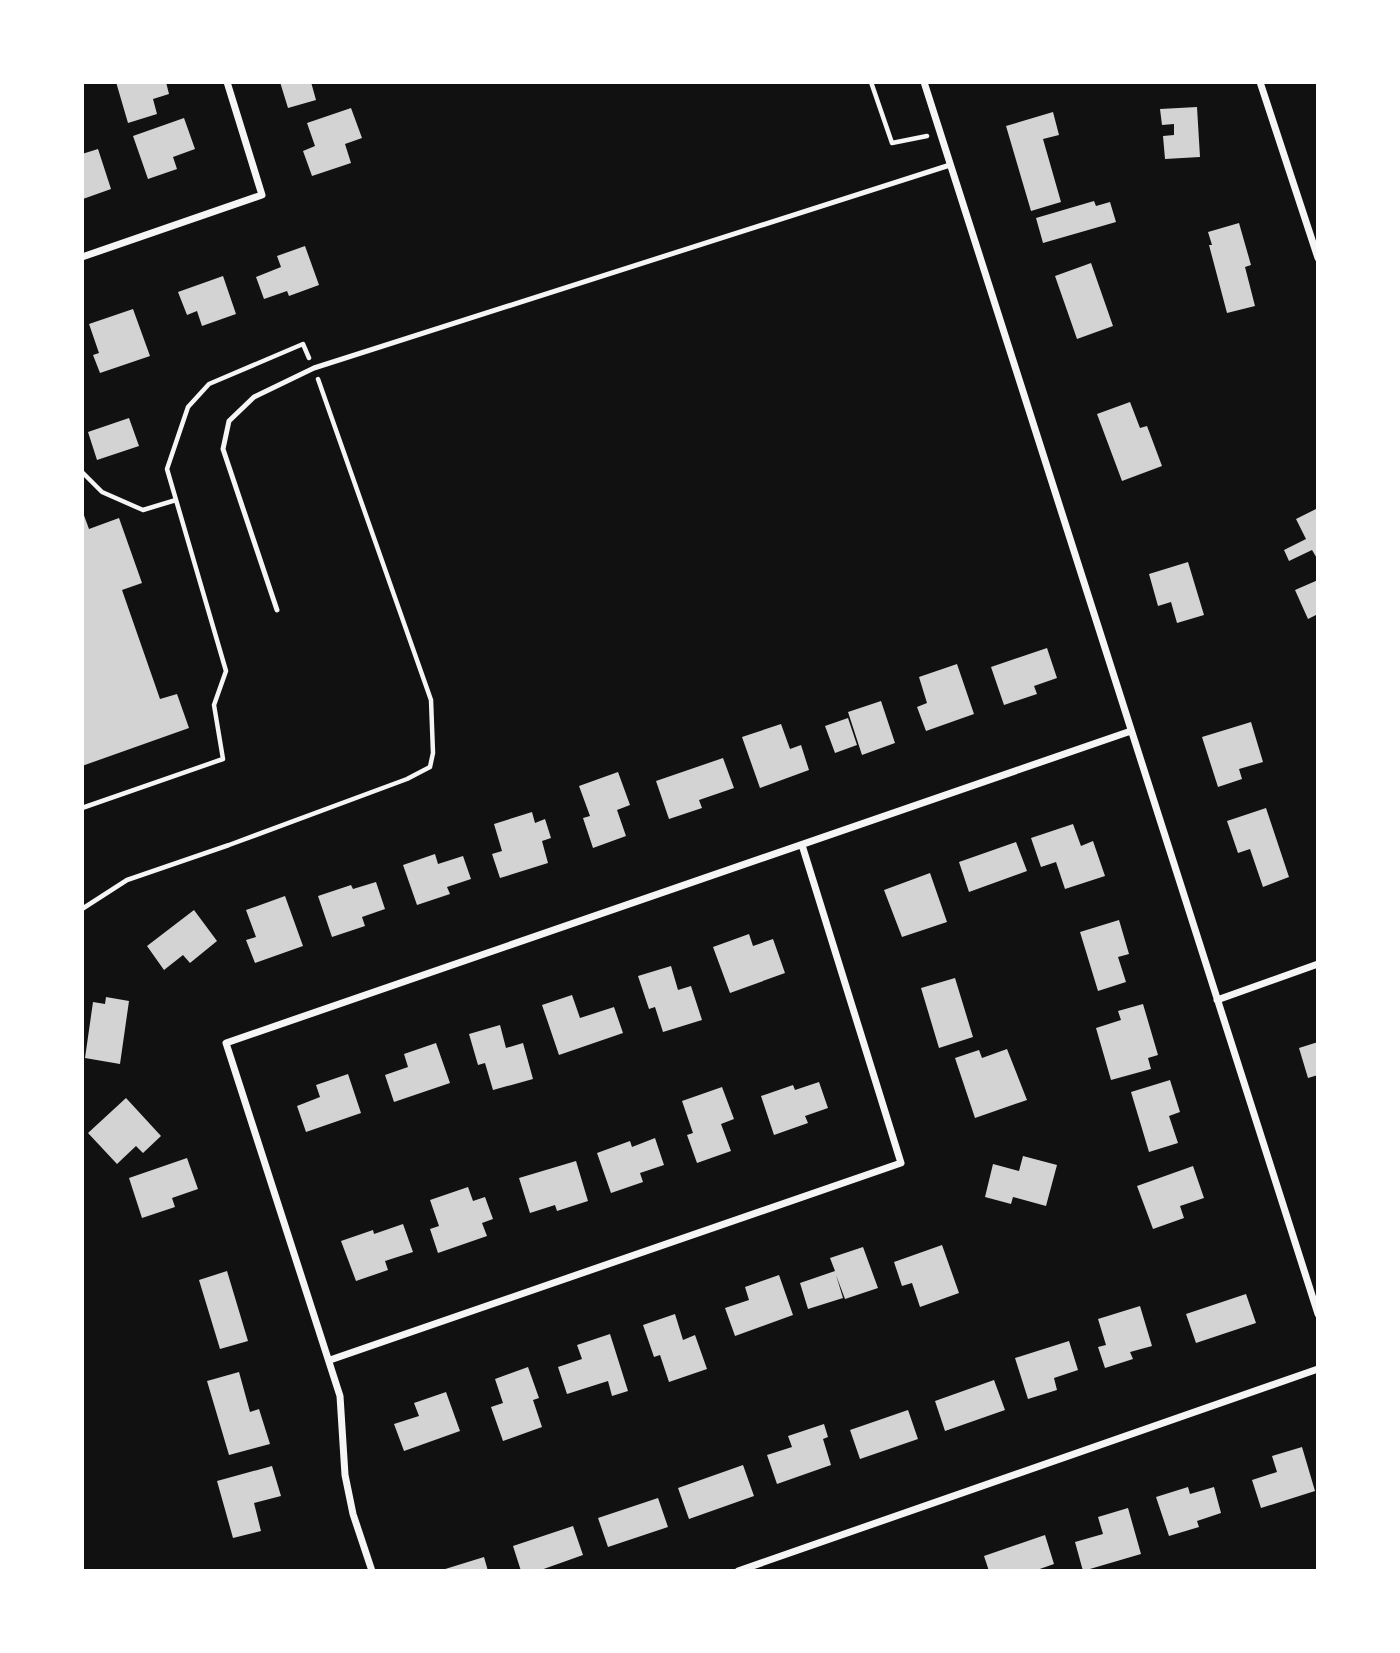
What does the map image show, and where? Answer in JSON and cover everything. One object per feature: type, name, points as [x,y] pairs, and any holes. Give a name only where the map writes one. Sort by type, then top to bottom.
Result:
[{"type":"street","points":[[82,257],[262,195],[227,82]]},
{"type":"street","points":[[924,82],[1318,1314]]},
{"type":"street","points":[[1260,82],[1318,258]]},
{"type":"street","points":[[372,1571],[353,1514],[345,1475],[340,1396],[226,1043],[1132,731]]},
{"type":"street","points":[[330,1360],[901,1163],[802,845]]},
{"type":"street","points":[[1217,1000],[1318,964]]},
{"type":"street","points":[[738,1571],[1318,1369]]},
{"type":"lane","points":[[277,611],[223,449],[229,421],[254,397],[314,369],[950,165]]},
{"type":"path","points":[[871,82],[892,144],[940,132]]},
{"type":"path","points":[[82,808],[223,759],[214,705],[226,671],[167,469],[188,407],[209,384],[303,344],[431,700],[433,753],[430,767],[407,779],[127,880],[82,909]]},
{"type":"path","points":[[82,472],[102,492],[143,510],[176,500]]},
{"type":"building","points":[[116,82],[166,82],[169,94],[153,99],[157,114],[128,123]]},
{"type":"building","points":[[280,82],[311,82],[316,100],[288,108]]},
{"type":"building","points":[[1197,107],[1200,157],[1165,159],[1163,136],[1174,135],[1174,124],[1162,125],[1160,109]]},
{"type":"building","points":[[351,108],[362,138],[345,144],[351,163],[312,176],[303,151],[315,146],[307,123]]},
{"type":"building","points":[[1053,112],[1059,135],[1043,139],[1061,202],[1031,211],[1006,126]]},
{"type":"building","points":[[184,118],[195,149],[173,157],[177,169],[148,179],[133,136]]},
{"type":"building","points":[[98,149],[111,189],[83,199],[82,154]]},
{"type":"building","points":[[1094,201],[1096,206],[1110,202],[1116,222],[1043,243],[1036,218]]},
{"type":"building","points":[[1239,223],[1251,265],[1245,267],[1255,306],[1227,313],[1208,232]]},
{"type":"building","points":[[305,246],[319,285],[289,296],[287,291],[264,299],[256,277],[281,267],[277,256]]},
{"type":"building","points":[[1091,263],[1113,326],[1077,339],[1055,276]]},
{"type":"building","points":[[223,276],[236,314],[202,326],[197,311],[187,315],[178,292]]},
{"type":"building","points":[[133,309],[150,356],[100,373],[93,355],[99,353],[89,324]]},
{"type":"building","points":[[1130,402],[1140,428],[1147,426],[1162,466],[1122,481],[1097,414]]},
{"type":"building","points":[[129,418],[139,446],[97,460],[88,432]]},
{"type":"building","points":[[1318,508],[1318,560],[1312,550],[1289,561],[1284,550],[1306,539],[1296,519]]},
{"type":"building","points":[[82,510],[89,529],[119,518],[142,583],[122,590],[160,699],[177,694],[189,728],[82,766]]},
{"type":"building","points":[[1188,562],[1204,615],[1177,623],[1171,602],[1158,606],[1149,574]]},
{"type":"building","points":[[1318,580],[1318,614],[1308,619],[1295,590]]},
{"type":"building","points":[[1047,648],[1057,678],[1034,686],[1037,694],[1004,705],[991,667]]},
{"type":"building","points":[[957,664],[974,714],[926,731],[917,707],[927,703],[919,677]]},
{"type":"building","points":[[881,701],[895,743],[862,755],[848,712]]},
{"type":"building","points":[[848,718],[857,745],[835,753],[825,726]]},
{"type":"building","points":[[1251,722],[1263,762],[1239,769],[1242,779],[1218,787],[1202,737]]},
{"type":"building","points":[[781,724],[790,749],[801,745],[809,770],[760,788],[742,737]]},
{"type":"building","points":[[723,758],[734,788],[699,800],[702,808],[669,819],[656,781]]},
{"type":"building","points":[[618,772],[630,805],[617,810],[626,836],[593,848],[583,818],[590,816],[579,786]]},
{"type":"building","points":[[1266,808],[1289,877],[1263,887],[1250,849],[1238,853],[1227,821]]},
{"type":"building","points":[[532,812],[535,823],[545,819],[551,838],[542,841],[548,863],[500,878],[492,854],[502,851],[494,824]]},
{"type":"building","points":[[1073,824],[1081,846],[1093,841],[1105,876],[1065,889],[1056,862],[1041,867],[1031,838]]},
{"type":"building","points":[[1016,842],[1027,871],[969,892],[959,862]]},
{"type":"building","points":[[435,854],[438,864],[463,856],[471,879],[447,887],[450,894],[417,905],[403,865]]},
{"type":"building","points":[[930,873],[947,922],[902,937],[884,890]]},
{"type":"building","points":[[376,882],[385,909],[362,917],[365,926],[332,937],[318,896],[351,885],[353,889]]},
{"type":"building","points":[[285,896],[303,946],[255,963],[246,940],[256,937],[246,910]]},
{"type":"building","points":[[194,910],[217,941],[190,963],[183,955],[164,970],[147,946]]},
{"type":"building","points":[[1119,920],[1129,954],[1118,957],[1126,982],[1098,991],[1080,932]]},
{"type":"building","points":[[749,934],[753,946],[773,939],[785,973],[730,993],[713,947]]},
{"type":"building","points":[[671,966],[678,990],[691,986],[702,1020],[663,1032],[655,1007],[649,1009],[638,976]]},
{"type":"building","points":[[955,978],[973,1037],[939,1048],[921,988]]},
{"type":"building","points":[[572,995],[580,1018],[614,1007],[623,1033],[559,1055],[542,1005]]},
{"type":"building","points":[[106,997],[129,1001],[120,1064],[85,1058],[93,1002],[105,1004]]},
{"type":"building","points":[[1143,1004],[1158,1055],[1148,1058],[1151,1069],[1111,1080],[1096,1028],[1121,1020],[1118,1011]]},
{"type":"building","points":[[500,1025],[506,1048],[523,1043],[533,1079],[493,1090],[485,1063],[478,1065],[469,1034]]},
{"type":"building","points":[[1318,1042],[1318,1075],[1308,1078],[1299,1048]]},
{"type":"building","points":[[436,1043],[450,1083],[394,1102],[385,1075],[408,1067],[404,1054]]},
{"type":"building","points":[[1007,1049],[1027,1100],[975,1118],[955,1058],[979,1050],[982,1058]]},
{"type":"building","points":[[348,1074],[361,1113],[306,1132],[297,1106],[320,1097],[316,1085]]},
{"type":"building","points":[[1170,1080],[1180,1112],[1169,1116],[1178,1143],[1149,1152],[1131,1092]]},
{"type":"building","points":[[819,1082],[828,1108],[805,1116],[808,1123],[774,1135],[761,1096],[793,1085],[795,1090]]},
{"type":"building","points":[[722,1087],[734,1119],[721,1124],[731,1151],[697,1163],[687,1135],[693,1133],[682,1101]]},
{"type":"building","points":[[126,1098],[161,1136],[143,1153],[136,1146],[117,1164],[88,1133]]},
{"type":"building","points":[[655,1138],[664,1165],[640,1173],[643,1182],[611,1193],[597,1153],[630,1141],[632,1147]]},
{"type":"building","points":[[1023,1156],[1057,1165],[1046,1206],[1013,1197],[1011,1204],[985,1197],[993,1164],[1019,1171]]},
{"type":"building","points":[[187,1158],[198,1189],[172,1198],[175,1207],[142,1218],[129,1178]]},
{"type":"building","points":[[576,1161],[588,1201],[557,1211],[555,1205],[530,1213],[519,1178]]},
{"type":"building","points":[[1193,1166],[1204,1198],[1180,1206],[1184,1218],[1153,1229],[1137,1186]]},
{"type":"building","points":[[468,1187],[473,1201],[485,1197],[493,1219],[482,1223],[487,1236],[438,1253],[430,1229],[439,1226],[430,1200]]},
{"type":"building","points":[[403,1224],[413,1252],[385,1261],[388,1270],[356,1281],[341,1241],[373,1230],[374,1234]]},
{"type":"building","points":[[942,1245],[959,1293],[920,1307],[912,1283],[902,1286],[894,1262]]},
{"type":"building","points":[[863,1247],[878,1288],[845,1299],[836,1275],[843,1298],[808,1309],[800,1283],[835,1271],[830,1258]]},
{"type":"building","points":[[227,1271],[248,1341],[220,1349],[199,1280]]},
{"type":"building","points":[[779,1275],[793,1315],[735,1336],[725,1308],[749,1300],[745,1287]]},
{"type":"building","points":[[1246,1294],[1256,1323],[1196,1343],[1186,1314]]},
{"type":"building","points":[[1140,1306],[1152,1346],[1130,1352],[1133,1359],[1105,1368],[1098,1347],[1106,1345],[1098,1319]]},
{"type":"building","points":[[675,1314],[683,1340],[695,1335],[707,1369],[669,1382],[660,1355],[654,1357],[643,1325]]},
{"type":"building","points":[[610,1334],[628,1391],[612,1396],[608,1381],[567,1394],[558,1367],[582,1359],[577,1345]]},
{"type":"building","points":[[1069,1341],[1078,1370],[1054,1378],[1057,1390],[1028,1399],[1015,1358]]},
{"type":"building","points":[[528,1367],[539,1398],[533,1400],[542,1427],[503,1441],[491,1407],[503,1403],[495,1379]]},
{"type":"building","points":[[239,1372],[250,1412],[259,1409],[270,1444],[229,1455],[207,1381]]},
{"type":"building","points":[[994,1380],[1005,1410],[945,1431],[935,1401]]},
{"type":"building","points":[[446,1392],[460,1431],[404,1451],[394,1424],[419,1416],[414,1403]]},
{"type":"building","points":[[908,1410],[918,1439],[860,1459],[850,1430]]},
{"type":"building","points":[[824,1424],[828,1437],[823,1439],[831,1465],[777,1484],[767,1455],[792,1447],[788,1436]]},
{"type":"building","points":[[1302,1447],[1315,1491],[1261,1508],[1252,1480],[1277,1472],[1272,1456]]},
{"type":"building","points":[[743,1465],[754,1496],[689,1519],[678,1488]]},
{"type":"building","points":[[272,1466],[281,1496],[254,1503],[261,1531],[233,1538],[217,1481]]},
{"type":"building","points":[[1188,1487],[1190,1494],[1214,1487],[1221,1513],[1197,1521],[1199,1527],[1169,1536],[1156,1497]]},
{"type":"building","points":[[658,1498],[668,1527],[608,1547],[598,1518]]},
{"type":"building","points":[[1128,1508],[1141,1554],[1083,1571],[1075,1542],[1103,1534],[1098,1517]]},
{"type":"building","points":[[573,1526],[583,1555],[538,1571],[521,1571],[513,1546]]},
{"type":"building","points":[[1045,1535],[1054,1564],[1034,1571],[989,1571],[984,1556]]},
{"type":"building","points":[[484,1557],[488,1571],[442,1571],[442,1570]]}]
